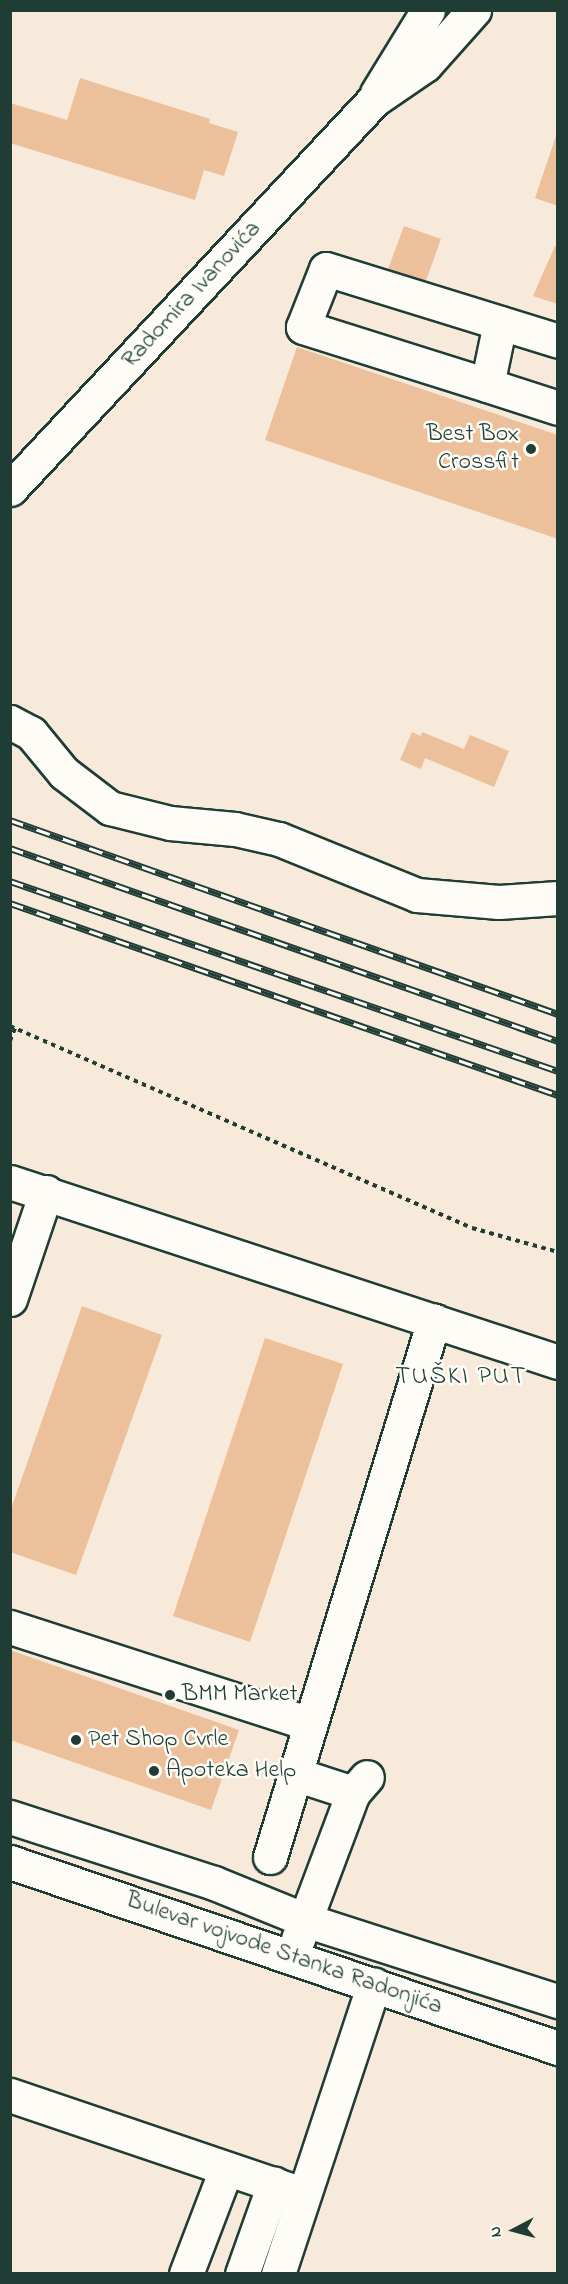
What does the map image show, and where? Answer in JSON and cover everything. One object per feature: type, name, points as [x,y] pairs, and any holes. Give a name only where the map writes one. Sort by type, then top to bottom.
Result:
[{"type":"street","points":[[374,100],[428,10]]},
{"type":"street","points":[[374,100],[425,65],[474,10]]},
{"type":"street","name":"Radomira Ivanovića","points":[[10,489],[374,100]]},
{"type":"street","points":[[558,341],[326,269],[303,327],[558,408]]},
{"type":"street","points":[[487,385],[500,323]]},
{"type":"street","points":[[10,722],[31,733],[64,773],[110,808],[170,823],[235,829],[279,839],[417,895],[499,902],[558,898]]},
{"type":"street","points":[[10,1182],[558,1362]]},
{"type":"street","points":[[10,1299],[46,1192]]},
{"type":"street","points":[[270,1857],[434,1320]]},
{"type":"street","points":[[10,1627],[310,1724]]},
{"type":"street","points":[[292,1955],[360,1785],[295,1774]]},
{"type":"street","name":"Bulevar vojvode Stanka Radonjića","points":[[10,1817],[214,1882],[305,1920],[558,2001]]},
{"type":"street","name":"Bulevar vojvode Stanka Radonjića","points":[[10,1862],[292,1955],[558,2048]]},
{"type":"street","points":[[242,2274],[288,2189],[374,1984]]},
{"type":"street","points":[[10,2095],[288,2189]]},
{"type":"street","points":[[186,2274],[226,2169]]},
{"type":"street","points":[[278,2274],[288,2189]]},
{"type":"path","points":[[10,1041],[13,1027],[472,1228],[558,1252]]},
{"type":"building","points":[[80,78],[210,119],[209,123],[238,132],[224,176],[204,170],[195,200],[10,143],[10,103],[67,120]]},
{"type":"building","points":[[558,133],[558,206],[535,198]]},
{"type":"building","points":[[404,226],[441,239],[425,283],[388,269]]},
{"type":"building","points":[[555,246],[558,247],[558,304],[533,296]]},
{"type":"building","points":[[297,347],[558,435],[558,539],[265,440]]},
{"type":"building","points":[[412,732],[421,736],[422,732],[464,749],[470,735],[509,751],[494,787],[425,758],[421,769],[400,760]]},
{"type":"building","points":[[82,1306],[162,1335],[76,1575],[10,1552],[10,1512]]},
{"type":"building","points":[[265,1338],[343,1364],[250,1642],[173,1616]]},
{"type":"building","points":[[10,1650],[239,1730],[211,1810],[10,1740]]},
{"type":"railway","points":[[10,820],[558,1014]]},
{"type":"railway","points":[[10,848],[558,1041]]},
{"type":"railway","points":[[10,881],[558,1071]]},
{"type":"railway","points":[[10,903],[558,1095]]},
{"type":"place","name":"Best Box Crossfit","points":[[531,449]]},
{"type":"place","name":"BMM Market","points":[[170,1695]]},
{"type":"place","name":"Pet Shop Cvrle","points":[[76,1740]]},
{"type":"place","name":"Apoteka Help","points":[[154,1771]]},
{"type":"district","name":"TUŠKI PUT","points":[[461,1378]]}]
